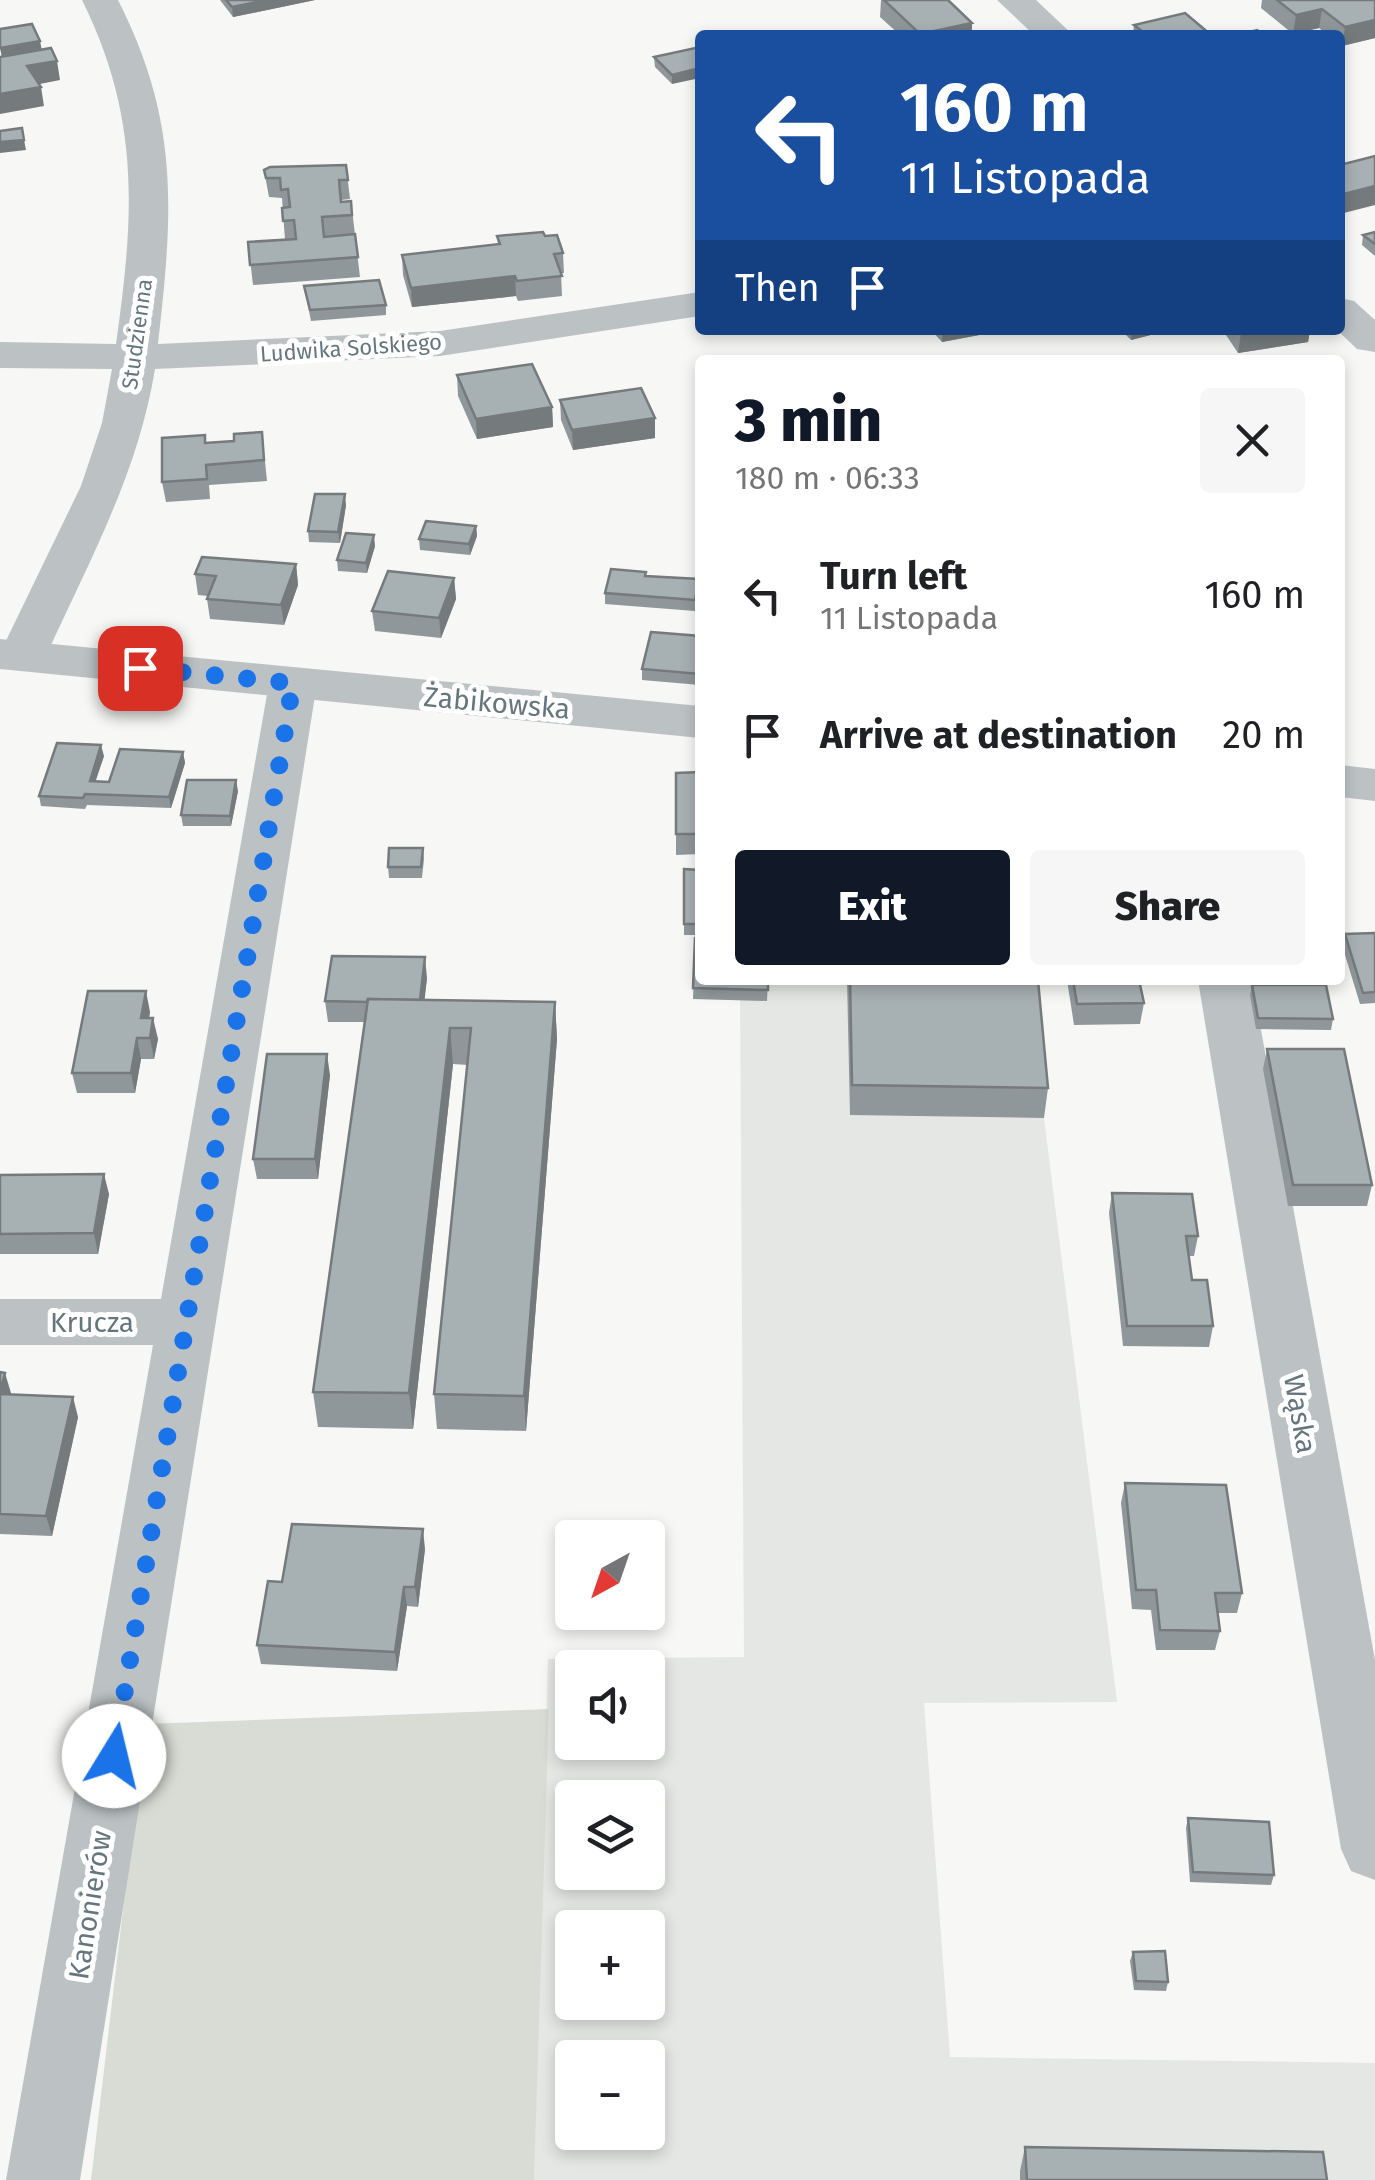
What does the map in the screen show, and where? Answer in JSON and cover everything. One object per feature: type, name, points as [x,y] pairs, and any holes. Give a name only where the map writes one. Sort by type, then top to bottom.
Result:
[{"type":"street","name":"Studzienna","points":[[11,655],[100,494],[122,428],[136,358],[153,217],[151,151],[133,72],[100,0]]},
{"type":"street","points":[[1015,0],[1049,30]]},
{"type":"street","name":"Ludwika Solskiego","points":[[0,355],[136,358],[282,354],[461,341],[695,305]]},
{"type":"street","points":[[1345,315],[1372,340]]},
{"type":"street","name":"Żabikowska","points":[[11,655],[695,722]]},
{"type":"street","name":"Kanonierów","points":[[43,2180],[293,683]]},
{"type":"street","points":[[1345,782],[1375,784]]},
{"type":"street","name":"Wąska","points":[[1225,985],[1375,1848]]},
{"type":"street","name":"Krucza","points":[[0,1322],[184,1322]]},
{"type":"shaded area","points":[[740,985],[1032,985],[1044,1118],[1117,1702],[924,1703],[950,2057],[1375,2063],[1375,2180],[534,2180],[548,1659],[555,1659],[555,1760],[665,1760],[665,1658],[744,1657]]},
{"type":"shaded area","points":[[549,1709],[534,2180],[91,2180],[145,1724]]},
{"type":"building","points":[[226,0],[267,0],[232,7]]},
{"type":"building","points":[[884,0],[948,0],[972,23],[939,30],[916,30]]},
{"type":"building","points":[[1277,0],[1375,0],[1375,20],[1345,27],[1322,9],[1296,15]]},
{"type":"building","points":[[1185,13],[1205,30],[1140,30],[1134,25]]},
{"type":"building","points":[[32,24],[40,41],[0,48],[0,29]]},
{"type":"building","points":[[51,48],[57,61],[27,66],[41,87],[0,94],[0,57]]},
{"type":"building","points":[[695,48],[695,69],[672,75],[654,57]]},
{"type":"building","points":[[22,128],[24,140],[0,142],[0,131]]},
{"type":"building","points":[[1375,156],[1375,186],[1345,194],[1345,164]]},
{"type":"building","points":[[346,165],[348,180],[339,180],[341,202],[351,201],[352,215],[322,217],[324,237],[355,234],[358,257],[250,265],[248,242],[296,239],[294,220],[283,221],[282,208],[290,207],[288,189],[281,190],[280,178],[266,178],[264,170]]},
{"type":"building","points":[[543,232],[545,236],[557,235],[563,253],[554,254],[562,276],[517,281],[515,276],[411,288],[402,255],[500,244],[497,236]]},
{"type":"building","points":[[1375,232],[1375,244],[1363,235]]},
{"type":"building","points":[[379,280],[386,305],[310,310],[304,286]]},
{"type":"building","points":[[532,364],[552,407],[476,419],[457,375]]},
{"type":"building","points":[[641,388],[655,418],[572,430],[560,400]]},
{"type":"building","points":[[262,432],[264,460],[206,465],[207,479],[162,482],[162,438],[205,435],[205,443],[234,441],[234,434]]},
{"type":"building","points":[[315,494],[345,494],[338,532],[308,531]]},
{"type":"building","points":[[426,521],[476,526],[469,544],[419,539]]},
{"type":"building","points":[[346,533],[374,535],[366,563],[337,560]]},
{"type":"building","points":[[202,557],[296,564],[281,605],[207,599],[216,576],[195,574]]},
{"type":"building","points":[[611,569],[646,572],[645,576],[695,579],[695,600],[605,593]]},
{"type":"building","points":[[388,571],[454,578],[439,618],[372,611]]},
{"type":"building","points":[[651,632],[695,636],[695,674],[642,669]]},
{"type":"building","points":[[57,743],[101,745],[90,781],[109,782],[120,749],[183,752],[169,797],[39,796]]},
{"type":"building","points":[[695,772],[695,834],[676,834],[676,773]]},
{"type":"building","points":[[187,780],[236,780],[230,816],[181,815]]},
{"type":"building","points":[[389,848],[423,848],[421,867],[388,867]]},
{"type":"building","points":[[684,869],[695,870],[695,924],[684,924]]},
{"type":"building","points":[[1375,933],[1375,992],[1363,993],[1345,934]]},
{"type":"building","points":[[695,938],[695,985],[768,985],[768,990],[693,988]]},
{"type":"building","points":[[332,956],[425,957],[420,1000],[325,1001]]},
{"type":"building","points":[[850,985],[1038,985],[1048,1088],[852,1085]]},
{"type":"building","points":[[1074,985],[1140,985],[1144,1003],[1077,1004]]},
{"type":"building","points":[[1252,985],[1326,985],[1333,1019],[1258,1018]]},
{"type":"building","points":[[88,991],[146,991],[141,1018],[153,1018],[150,1038],[137,1038],[131,1073],[72,1073]]},
{"type":"building","points":[[368,999],[555,1002],[524,1396],[434,1394],[471,1028],[450,1028],[409,1393],[313,1392]]},
{"type":"building","points":[[1267,1049],[1344,1049],[1372,1185],[1293,1185]]},
{"type":"building","points":[[267,1054],[327,1054],[315,1159],[253,1159]]},
{"type":"building","points":[[104,1174],[94,1233],[0,1234],[0,1175]]},
{"type":"building","points":[[1112,1193],[1192,1194],[1198,1236],[1186,1236],[1192,1280],[1207,1280],[1213,1326],[1127,1326]]},
{"type":"building","points":[[0,1394],[73,1397],[46,1516],[0,1514]]},
{"type":"building","points":[[1125,1483],[1226,1485],[1242,1593],[1215,1593],[1220,1631],[1160,1630],[1156,1590],[1136,1590]]},
{"type":"building","points":[[292,1524],[423,1529],[415,1587],[404,1587],[395,1652],[257,1645],[268,1581],[282,1582]]},
{"type":"building","points":[[1188,1818],[1269,1822],[1274,1875],[1193,1872]]},
{"type":"building","points":[[1165,1951],[1168,1982],[1136,1981],[1133,1952]]},
{"type":"building","points":[[1025,2147],[1323,2152],[1327,2180],[1027,2180]]},
{"type":"route","points":[[114,1756],[293,683],[140,668]]}]
